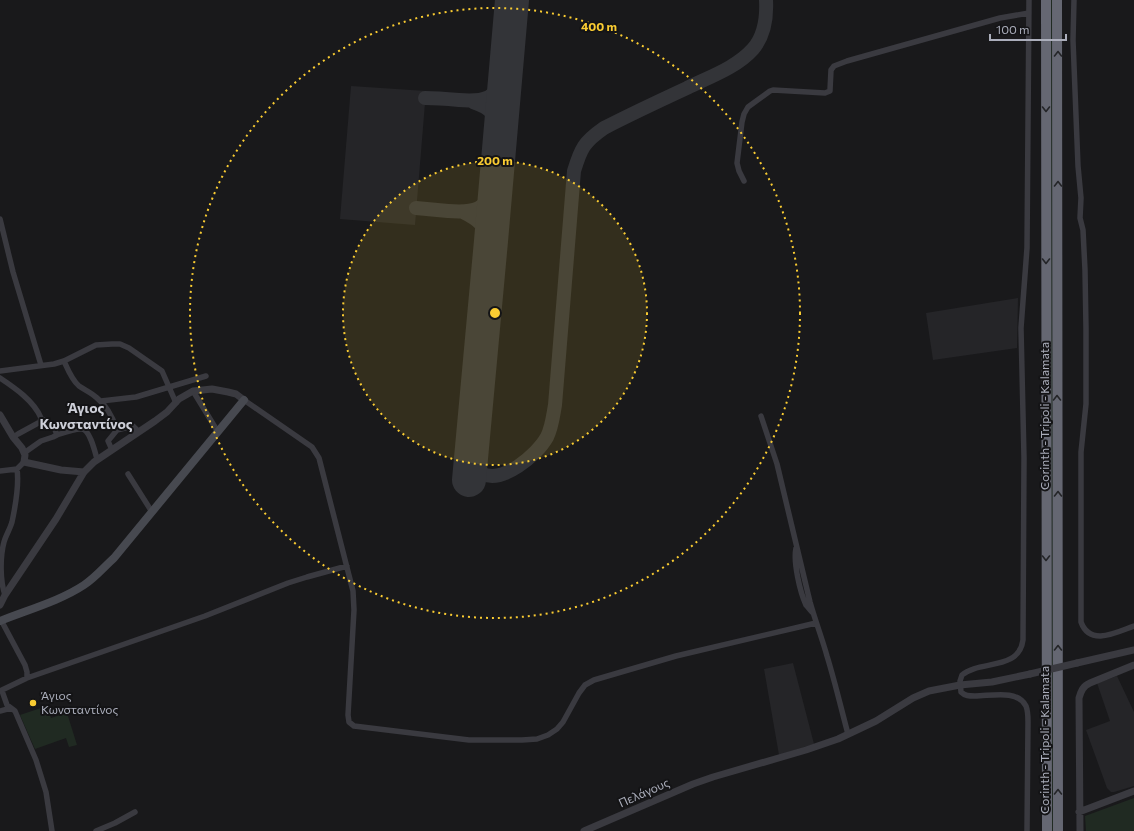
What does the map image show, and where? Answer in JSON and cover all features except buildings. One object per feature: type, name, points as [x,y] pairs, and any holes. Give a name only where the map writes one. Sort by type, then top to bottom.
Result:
[{"type":"highway","name":"Corinth - Tripoli - Kalamata","points":[[1046,0],[1047,831]]},
{"type":"highway","name":"Corinth - Tripoli - Kalamata","points":[[1058,0],[1058,831]]},
{"type":"highway","points":[[1058,299],[1064,336]]},
{"type":"highway","points":[[1040,317],[1046,304]]},
{"type":"highway","points":[[1043,402],[1046,412]]},
{"type":"highway","points":[[1058,451],[1063,411]]},
{"type":"main road","points":[[0,619],[56,599],[84,585],[96,576],[114,558],[244,400]]},
{"type":"street","points":[[1027,831],[1028,722],[1026,706],[1018,698],[1006,694],[986,696],[965,695],[961,692],[960,685],[962,675],[967,672],[1001,662],[1014,656],[1021,650],[1023,640],[1024,458],[1021,328],[1027,248],[1029,0]]},
{"type":"street","points":[[1074,0],[1073,40],[1081,198],[1080,218],[1083,230],[1085,270],[1086,328],[1086,404],[1082,452],[1081,622],[1086,631],[1096,636],[1111,634],[1134,626]]},
{"type":"street","points":[[744,181],[737,163],[744,114],[748,107],[769,92],[773,90],[826,93],[830,90],[831,70],[834,66],[1000,18],[1029,12]]},
{"type":"street","points":[[0,219],[13,272],[41,365]]},
{"type":"street","points":[[0,371],[54,364],[64,361],[96,345],[120,344],[129,348],[162,371],[176,403]]},
{"type":"street","points":[[64,361],[78,385],[92,393],[101,401],[112,416],[117,430]]},
{"type":"street","points":[[101,401],[136,397],[206,376]]},
{"type":"street","points":[[0,378],[27,399],[41,418],[56,430],[57,435]]},
{"type":"street","points":[[0,605],[5,595],[56,519],[84,472],[97,459],[155,421],[183,397],[193,391],[212,389],[236,394],[312,447],[322,465],[338,535],[352,584],[354,602],[348,720],[350,724],[354,726],[469,740],[527,740],[543,737],[554,732],[560,726],[579,693],[586,685],[594,680],[670,657],[816,623]]},
{"type":"street","points":[[193,391],[218,432]]},
{"type":"street","points":[[0,415],[24,453],[24,462],[17,469],[0,471]]},
{"type":"street","points":[[761,416],[777,464],[814,616],[831,667],[848,734]]},
{"type":"street","points":[[13,437],[40,422],[41,418]]},
{"type":"street","points":[[112,450],[108,441],[117,430],[133,426],[138,431]]},
{"type":"street","points":[[24,453],[41,441],[57,435],[82,429],[88,434],[97,459]]},
{"type":"street","points":[[24,462],[61,470],[84,472]]},
{"type":"street","points":[[5,595],[2,584],[1,555],[3,544],[12,523],[16,497],[17,469]]},
{"type":"street","points":[[128,474],[152,512]]},
{"type":"street","points":[[52,831],[46,792],[36,760],[15,711],[7,704],[2,690],[28,678],[205,616],[288,583],[347,566]]},
{"type":"street","points":[[0,619],[25,666],[28,678]]},
{"type":"street","name":"Πελάγους","points":[[584,831],[675,791],[713,777],[827,743],[876,721],[921,694],[929,691],[960,685],[992,682],[1134,650]]},
{"type":"street","points":[[1080,831],[1080,692],[1085,685],[1134,665]]},
{"type":"street","points":[[0,712],[11,708]]},
{"type":"street","points":[[1079,812],[1134,791]]},
{"type":"street","points":[[96,831],[135,812]]},
{"type":"shaded area","points":[[1050,0],[1053,0],[1054,831],[1052,831]]},
{"type":"shaded area","points":[[351,86],[426,91],[415,225],[340,219]]},
{"type":"shaded area","points":[[1018,298],[1017,348],[933,360],[926,313]]},
{"type":"shaded area","points":[[793,663],[814,744],[779,755],[764,669]]},
{"type":"shaded area","points":[[1117,676],[1134,712],[1134,786],[1111,792],[1107,788],[1086,730],[1110,721],[1097,683]]},
{"type":"shaded area","points":[[47,706],[51,718],[67,713],[77,745],[69,747],[66,738],[35,749],[20,715]]},
{"type":"shaded area","points":[[1134,798],[1134,831],[1086,831],[1085,816]]},
{"type":"taxiway","points":[[471,461],[481,473],[489,476],[508,472],[535,452],[549,433],[555,405],[574,171],[584,146],[592,137],[604,128],[722,72],[739,62],[753,49],[763,32],[766,13],[766,0]]},
{"type":"taxiway","points":[[425,98],[468,100],[482,99],[493,94],[498,89],[506,75]]},
{"type":"taxiway","points":[[473,102],[485,107],[492,113],[497,121],[501,133]]},
{"type":"taxiway","points":[[416,208],[457,212],[472,210],[483,205],[488,200],[496,184]]},
{"type":"taxiway","points":[[463,212],[480,224],[486,231],[491,241]]},
{"type":"runway","points":[[469,480],[512,0]]},
{"type":"place","name":"Άγιος Κωνσταντίνος","points":[[33,703]]},
{"type":"district","name":"Άγιος Κωνσταντίνος","points":[[86,416]]}]
